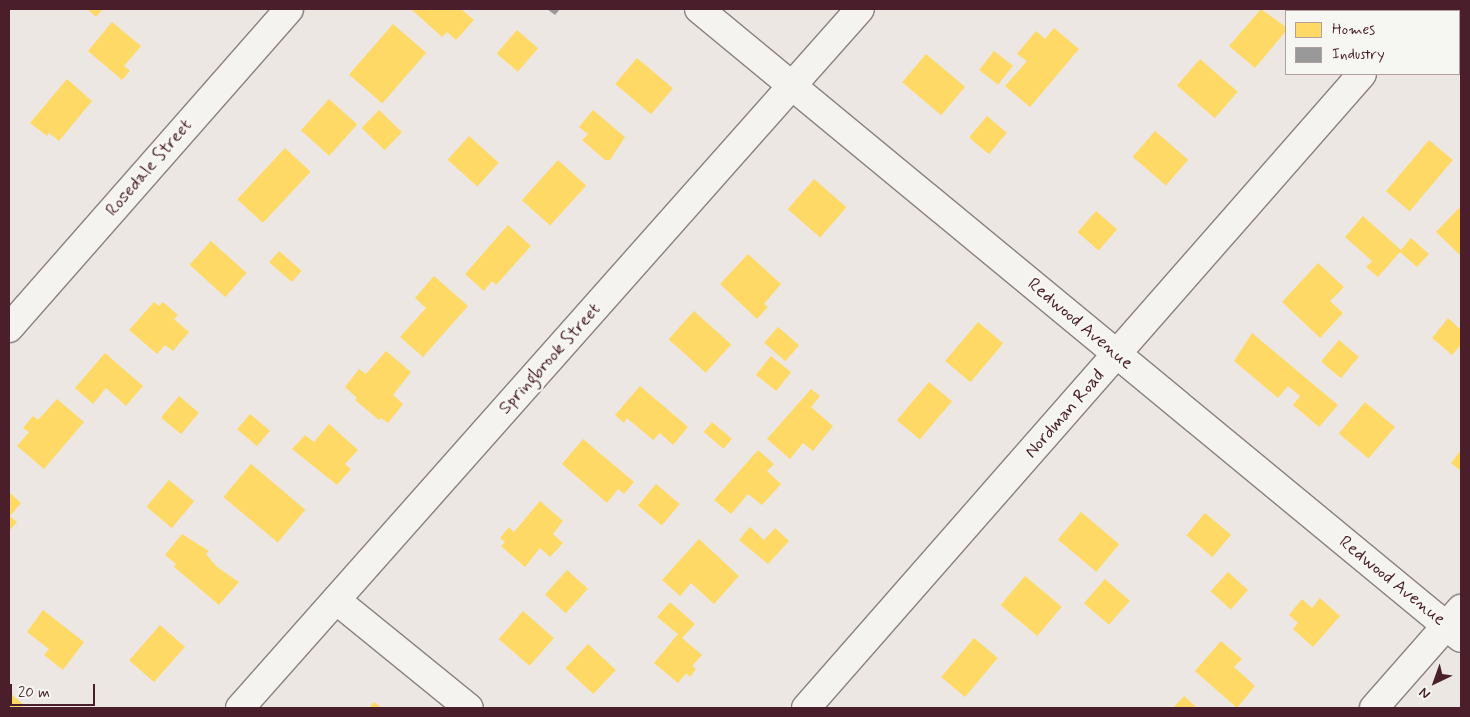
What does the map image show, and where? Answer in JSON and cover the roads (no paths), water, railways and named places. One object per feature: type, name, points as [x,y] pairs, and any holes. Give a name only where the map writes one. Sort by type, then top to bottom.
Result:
[{"type":"street","name":"Rosedale Street","points":[[9,328],[289,9]]},
{"type":"street","name":"Redwood Avenue","points":[[699,9],[1118,356],[1456,624]]},
{"type":"street","name":"Springbrook Street","points":[[240,708],[860,9]]},
{"type":"street","name":"Nordman Road","points":[[806,708],[1118,356],[1361,75]]},
{"type":"street","points":[[336,600],[469,708]]},
{"type":"street","points":[[1374,708],[1456,624]]}]
